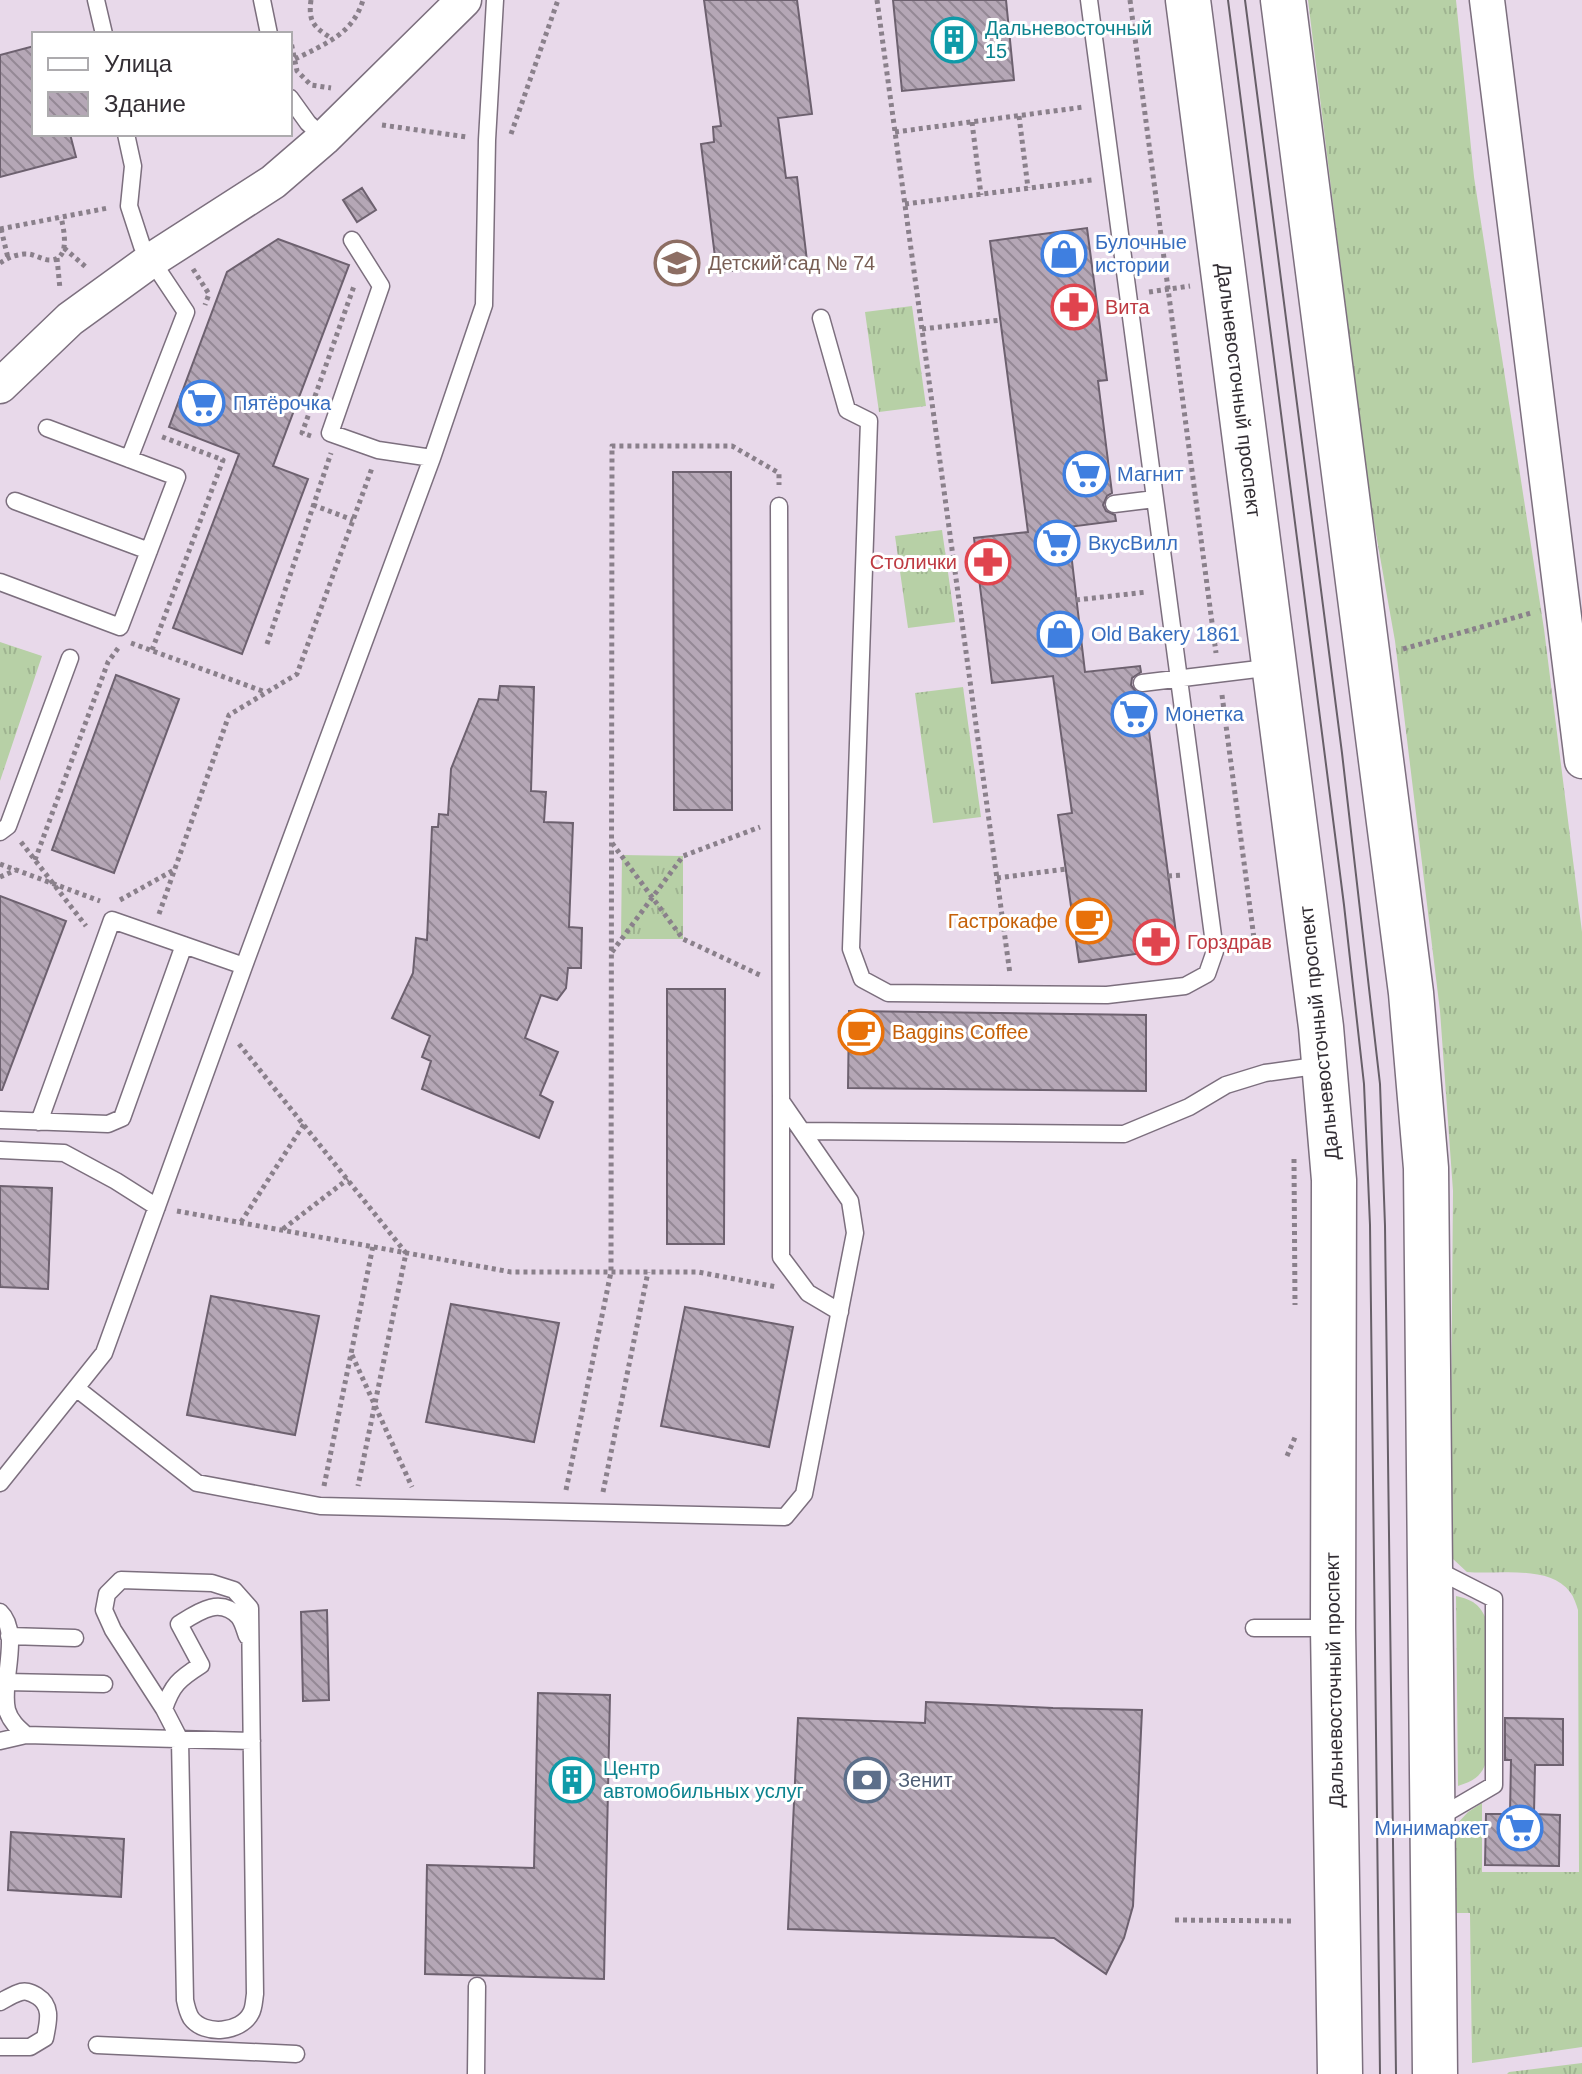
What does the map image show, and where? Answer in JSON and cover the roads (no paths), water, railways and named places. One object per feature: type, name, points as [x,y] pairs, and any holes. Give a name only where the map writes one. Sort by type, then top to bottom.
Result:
[{"type":"main road","name":"Дальневосточный проспект","points":[[1188,0],[1321,1027],[1334,1180],[1333,1628],[1340,2074]]},
{"type":"main road","points":[[1283,0],[1411,993],[1426,1168],[1435,2074]]},
{"type":"street","points":[[0,386],[70,319],[150,261],[273,182],[324,138],[464,0]]},
{"type":"street","points":[[1487,0],[1569,592],[1582,761]]},
{"type":"lane","points":[[96,0],[104,32]]},
{"type":"lane","points":[[262,0],[269,32]]},
{"type":"lane","points":[[0,1483],[104,1353],[432,458],[484,305],[487,140],[495,0]]},
{"type":"lane","points":[[821,318],[847,410],[869,421],[851,949],[862,979],[888,993],[1107,995],[1185,986],[1207,974],[1215,951],[1089,0]]},
{"type":"lane","points":[[292,101],[324,138]]},
{"type":"lane","points":[[126,136],[133,166],[129,206],[142,246],[186,312],[129,459]]},
{"type":"lane","points":[[352,240],[381,286],[330,433],[378,450],[432,458]]},
{"type":"lane","points":[[0,582],[120,627],[177,477],[47,428]]},
{"type":"lane","points":[[1114,504],[1155,499]]},
{"type":"lane","points":[[15,501],[149,551]]},
{"type":"lane","points":[[779,506],[781,1257],[808,1293],[840,1312]]},
{"type":"lane","points":[[4,829],[70,658]]},
{"type":"lane","points":[[1142,683],[1275,667]]},
{"type":"lane","points":[[39,1122],[114,914],[152,934],[244,966]]},
{"type":"lane","points":[[0,1120],[108,1124],[122,1118],[184,945]]},
{"type":"lane","points":[[802,1131],[1124,1134],[1189,1107],[1226,1085],[1265,1073],[1324,1065]]},
{"type":"lane","points":[[76,1388],[197,1483],[320,1506],[785,1517],[804,1494],[855,1233],[850,1201],[781,1101]]},
{"type":"lane","points":[[0,1150],[64,1153],[157,1207]]},
{"type":"lane","points":[[1431,1567],[1494,1599],[1494,1785],[1432,1822]]},
{"type":"lane","points":[[121,1580],[212,1583],[234,1590],[250,1608],[252,1649],[255,1994],[251,2014],[238,2025],[221,2030],[204,2028],[191,2018],[185,2000],[180,1740],[164,1709],[113,1630],[104,1610],[107,1594],[121,1580]]},
{"type":"lane","points":[[164,1709],[170,1690],[181,1677],[201,1665],[179,1624],[204,1608],[222,1607],[240,1618],[252,1649]]},
{"type":"lane","points":[[0,1612],[9,1636],[6,1709],[14,1724],[26,1735]]},
{"type":"lane","points":[[1254,1628],[1333,1628]]},
{"type":"lane","points":[[9,1636],[75,1638]]},
{"type":"lane","points":[[6,1682],[104,1684]]},
{"type":"lane","points":[[0,1741],[26,1735],[252,1741]]},
{"type":"lane","points":[[476,2074],[477,1986]]},
{"type":"lane","points":[[0,2002],[16,1993],[29,1991],[48,2007],[49,2020],[45,2038],[30,2047],[0,2047]]},
{"type":"lane","points":[[97,2045],[296,2054]]},
{"type":"tram line","points":[[1228,0],[1344,905],[1364,1084],[1370,1225],[1380,2074]]},
{"type":"tram line","points":[[1245,0],[1342,753],[1380,1084],[1385,1226],[1396,2074]]},
{"type":"place","name":"Дальневосточный 15","points":[[954,40]]},
{"type":"place","name":"Булочные истории","points":[[1064,254]]},
{"type":"place","name":"Детский сад № 74","points":[[677,263]]},
{"type":"place","name":"Вита","points":[[1074,307]]},
{"type":"place","name":"Пятёрочка","points":[[202,403]]},
{"type":"place","name":"Магнит","points":[[1086,474]]},
{"type":"place","name":"ВкусВилл","points":[[1057,543]]},
{"type":"place","name":"Столички","points":[[988,562]]},
{"type":"place","name":"Old Bakery 1861","points":[[1060,634]]},
{"type":"place","name":"Монетка","points":[[1134,714]]},
{"type":"place","name":"Гастрокафе","points":[[1089,921]]},
{"type":"place","name":"Горздрав","points":[[1156,942]]},
{"type":"place","name":"Baggins Coffee","points":[[861,1032]]},
{"type":"place","name":"Центр автомобильных услуг","points":[[572,1780]]},
{"type":"place","name":"Зенит","points":[[867,1780]]},
{"type":"place","name":"Минимаркет","points":[[1520,1828]]}]
